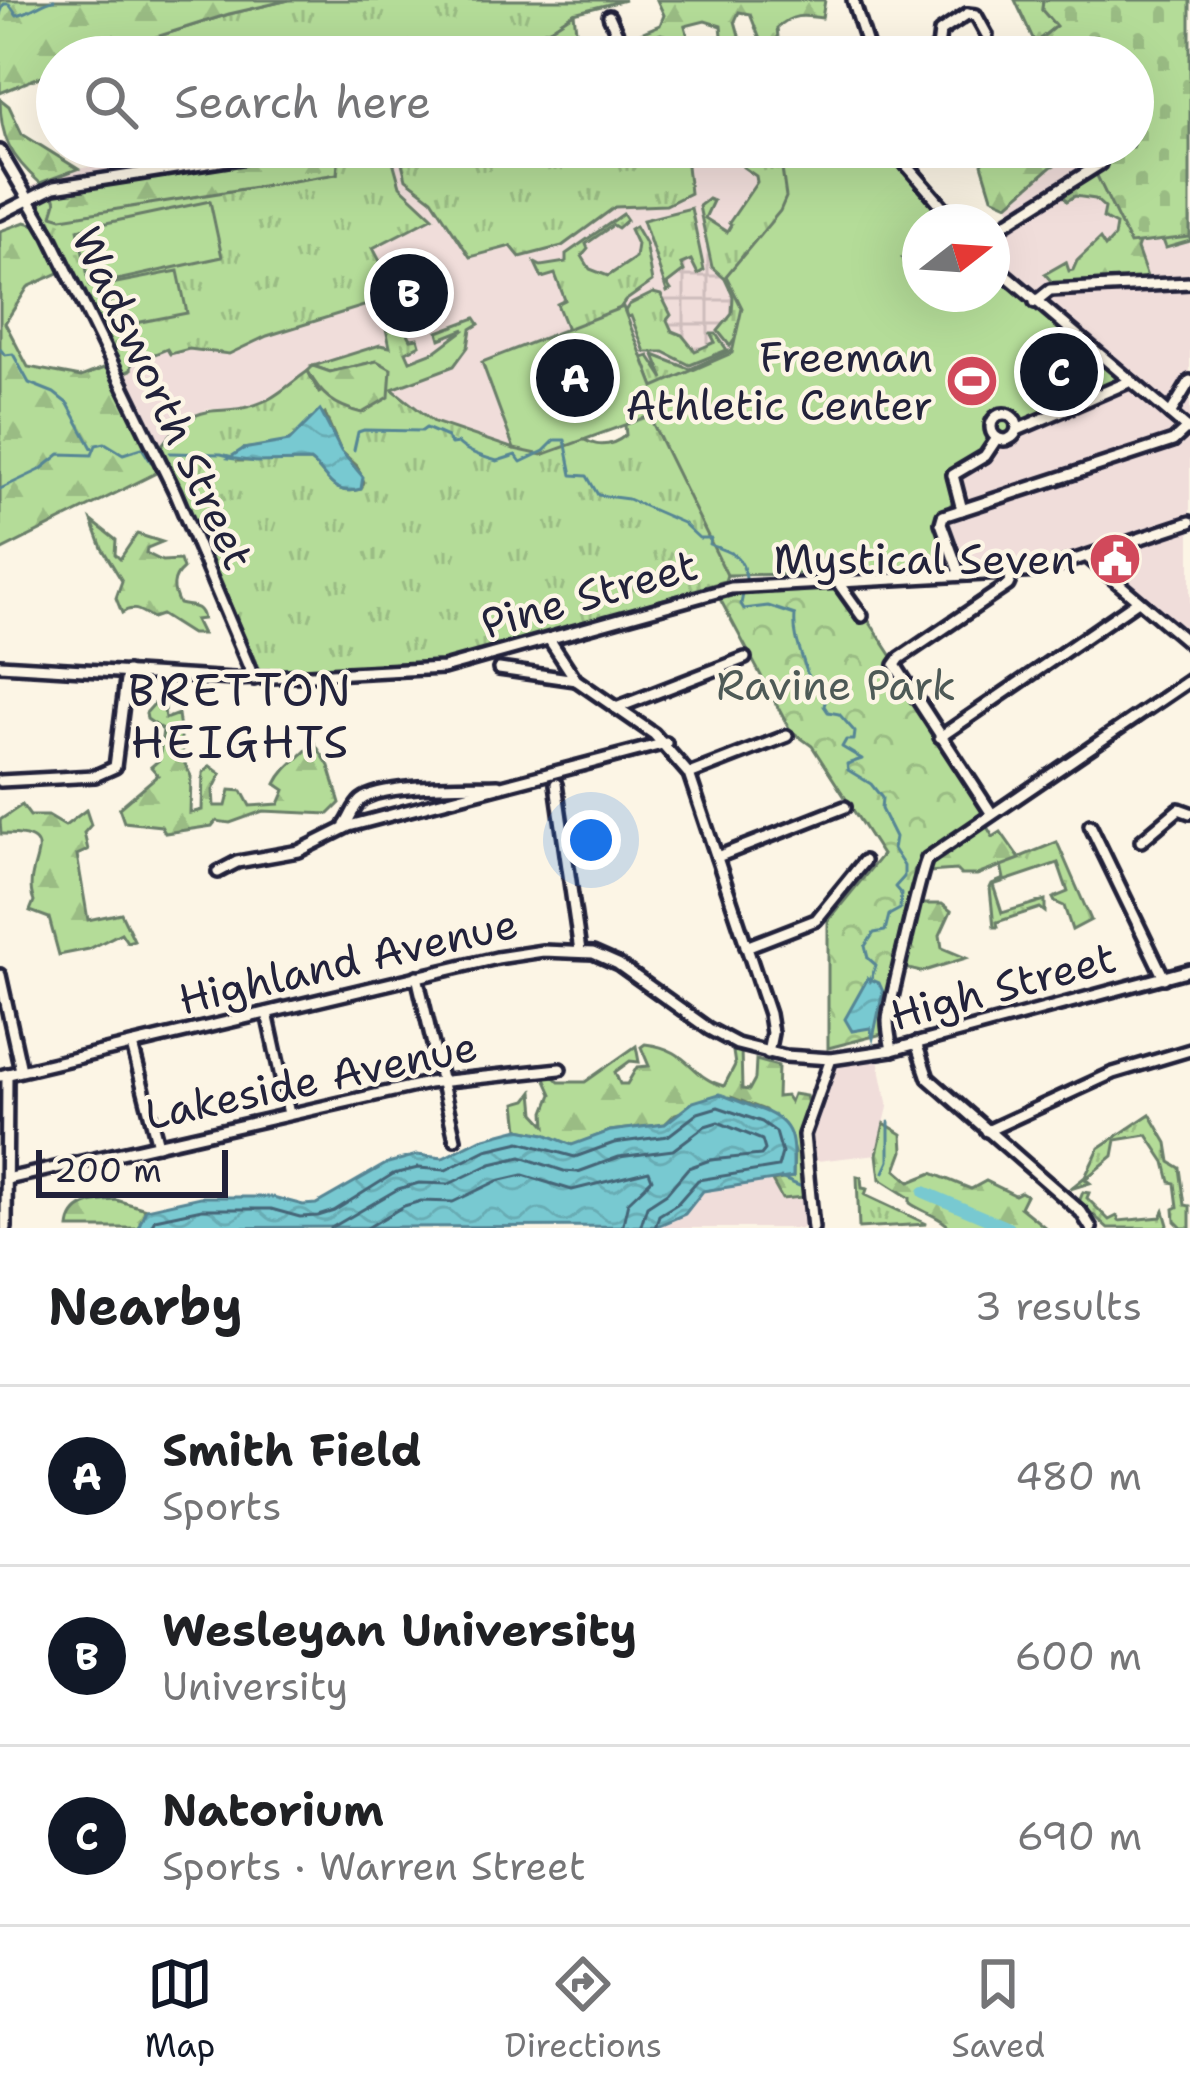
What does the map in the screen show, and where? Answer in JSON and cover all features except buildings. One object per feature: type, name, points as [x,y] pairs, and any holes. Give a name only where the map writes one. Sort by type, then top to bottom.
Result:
[{"type":"street","points":[[854,0],[865,36]]},
{"type":"street","points":[[961,0],[967,14]]},
{"type":"street","points":[[937,36],[967,14],[976,15],[987,35]]},
{"type":"street","points":[[609,16],[618,36]]},
{"type":"street","name":"Wadsworth Street","points":[[0,151],[29,197],[190,523],[254,679]]},
{"type":"street","points":[[0,214],[54,187],[176,168]]},
{"type":"street","points":[[909,168],[940,204]]},
{"type":"street","points":[[1010,221],[1094,168]]},
{"type":"street","points":[[960,575],[941,520],[1173,441],[1189,429],[1010,279]]},
{"type":"street","points":[[1035,302],[1048,290],[1190,284]]},
{"type":"street","points":[[997,438],[1009,439],[1016,430],[1131,381]]},
{"type":"street","points":[[1170,414],[1190,381]]},
{"type":"street","points":[[997,438],[992,428],[998,416],[1012,417],[1016,430]]},
{"type":"street","points":[[962,510],[953,475],[986,456],[997,438]]},
{"type":"street","name":"Pine Street","points":[[0,664],[254,679],[443,668],[731,588],[1041,571],[1190,522]]},
{"type":"street","points":[[1086,556],[1190,644]]},
{"type":"street","points":[[992,814],[895,665],[1007,585],[1013,573]]},
{"type":"street","points":[[837,581],[862,616]]},
{"type":"street","points":[[940,737],[1138,601]]},
{"type":"street","points":[[549,639],[575,680],[666,743],[689,774],[772,1024],[768,1053]]},
{"type":"street","points":[[616,708],[745,658]]},
{"type":"street","points":[[500,669],[575,680]]},
{"type":"street","points":[[0,781],[95,776],[116,767],[127,673]]},
{"type":"street","points":[[892,1049],[889,1015],[920,870],[932,854],[1190,680]]},
{"type":"street","points":[[689,774],[787,736]]},
{"type":"street","points":[[218,872],[237,862],[289,854],[341,829],[666,743]]},
{"type":"street","points":[[341,829],[359,802],[370,796],[421,787],[514,784]]},
{"type":"street","points":[[556,784],[580,951]]},
{"type":"street","points":[[718,857],[845,807]]},
{"type":"street","points":[[1142,841],[1179,809],[1188,811]]},
{"type":"street","points":[[1090,825],[1164,978]]},
{"type":"street","points":[[746,946],[816,920],[864,862]]},
{"type":"street","name":"Highland Avenue","points":[[3,1075],[417,976],[530,952],[580,951],[618,964],[709,1029],[768,1053],[831,1059]]},
{"type":"street","name":"High Street","points":[[831,1059],[892,1049],[1190,970]]},
{"type":"street","points":[[0,975],[21,1070]]},
{"type":"street","points":[[417,976],[455,1139]]},
{"type":"street","points":[[266,1013],[290,1114]]},
{"type":"street","points":[[916,1043],[928,1078],[1081,1212],[1091,1228]]},
{"type":"street","points":[[132,1045],[158,1144]]},
{"type":"street","points":[[987,1131],[1105,1076],[1190,1050]]},
{"type":"street","points":[[813,1228],[804,1135],[831,1059]]},
{"type":"street","name":"Lakeside Avenue","points":[[7,1179],[441,1081],[560,1069]]},
{"type":"street","points":[[3,1075],[6,1228]]},
{"type":"shaded area","points":[[774,168],[732,353],[654,387],[623,308],[483,362],[514,449],[434,422],[390,388],[313,366],[270,399],[237,409],[208,409],[182,420],[160,447],[32,186],[78,169]]},
{"type":"shaded area","points":[[1050,168],[1093,168],[1130,243],[1190,237],[1190,646],[1081,553],[1017,570],[955,572],[936,516],[950,507],[958,476],[999,444],[1130,387],[1010,284],[1008,204]]},
{"type":"shaded area","points":[[707,254],[738,306],[724,349],[695,362],[667,320],[671,315],[661,295],[667,291],[660,270]]},
{"type":"shaded area","points":[[878,1059],[888,1107],[877,1154],[809,1162],[817,1228],[646,1228],[685,1214],[703,1191],[793,1177],[808,1154],[810,1130],[834,1064]]},
{"type":"green space","points":[[0,0],[289,0],[159,36],[36,36],[36,78],[0,93]]},
{"type":"green space","points":[[289,0],[625,0],[574,13],[531,36],[159,36]]},
{"type":"green space","points":[[657,0],[825,0],[822,18],[788,20],[777,28],[778,36],[759,36],[750,14],[739,12],[735,21],[739,36],[722,36],[721,26],[705,21],[685,26],[688,36],[636,36],[660,25],[664,15]]},
{"type":"green space","points":[[1015,0],[1043,0],[1042,10],[1056,26],[1044,36],[1032,36]]},
{"type":"green space","points":[[1043,0],[1190,0],[1190,237],[1130,244],[1093,168],[1154,168],[1154,36],[1044,36],[1056,26],[1042,10]]},
{"type":"green space","points":[[574,13],[577,36],[531,36]]},
{"type":"green space","points":[[0,99],[9,106],[22,134],[36,143],[36,168],[78,169],[40,183],[9,146]]},
{"type":"green space","points":[[206,168],[337,168],[337,174],[62,218],[52,215],[53,191]]},
{"type":"green space","points":[[337,168],[395,168],[400,186],[433,217],[373,248],[396,292],[393,297],[267,336],[229,354],[189,349],[170,354],[167,349],[132,363],[124,373],[40,205],[41,198],[53,191],[56,202],[337,174]]},
{"type":"green space","points":[[403,168],[687,168],[690,193],[666,205],[615,207],[562,246],[520,257],[511,246],[470,257],[432,199],[406,179]]},
{"type":"green space","points":[[744,168],[891,168],[910,204],[902,204],[902,233],[740,332],[730,346],[718,331],[732,314],[733,296],[712,267],[699,206],[713,201],[705,218],[727,232],[757,182]]},
{"type":"green space","points":[[782,168],[904,168],[935,204],[902,204],[902,312],[1010,312],[1010,284],[1131,388],[999,444],[988,460],[958,476],[954,500],[937,516],[955,572],[727,575],[649,416],[542,455],[514,449],[482,362],[623,307],[654,387],[732,353],[742,308],[726,276],[780,211],[786,197]]},
{"type":"green space","points":[[983,168],[1050,168],[1008,204],[992,197]]},
{"type":"green space","points":[[1095,172],[1190,219],[1190,241],[1166,248],[1163,240],[1139,243],[1145,282],[1056,287],[1045,274],[1066,262],[1069,271],[1073,270],[1100,239],[1105,247],[1114,237],[1116,225],[1103,218],[1105,208],[1095,199],[1075,196],[1067,201],[1062,193]]},
{"type":"green space","points":[[210,201],[222,257],[90,286],[78,229]]},
{"type":"green space","points":[[691,208],[704,270],[698,274],[691,260],[681,264],[684,271],[667,284],[671,290],[667,292],[643,220]]},
{"type":"green space","points":[[623,214],[627,220],[586,244],[582,256],[590,269],[608,276],[635,258],[637,244],[630,229],[635,226],[645,243],[652,282],[625,301],[616,314],[569,334],[557,304],[565,300],[555,274],[542,278],[535,263],[566,262],[566,254]]},
{"type":"green space","points":[[25,222],[40,226],[63,271],[28,287],[5,323],[28,367],[81,377],[109,366],[160,471],[0,551],[0,231]]},
{"type":"green space","points":[[178,271],[187,313],[115,327],[106,285]]},
{"type":"green space","points":[[653,293],[661,295],[671,315],[667,320],[672,331],[695,351],[715,342],[711,334],[727,350],[690,365],[664,352],[645,352],[625,311]]},
{"type":"green space","points":[[394,304],[400,307],[397,314],[411,339],[418,338],[420,345],[406,352],[410,361],[436,351],[465,329],[440,339],[438,332],[475,318],[479,324],[471,329],[468,347],[454,366],[392,389],[434,422],[514,449],[569,429],[597,444],[618,440],[626,435],[624,415],[658,398],[643,358],[649,356],[664,379],[654,355],[690,369],[736,348],[952,570],[727,575],[725,581],[434,663],[260,672],[161,446],[190,419],[252,406],[308,371],[319,393],[377,361],[330,372],[313,366],[380,345],[390,347],[382,310]],"holes":[[[325,414],[341,451],[357,466],[364,482],[361,489],[337,487],[310,461],[238,461],[243,449],[283,444]]]},
{"type":"green space","points":[[377,361],[391,369],[389,397],[362,413],[330,399],[308,371],[313,366],[330,372]]},
{"type":"green space","points":[[92,521],[116,540],[115,554],[120,559],[137,534],[162,542],[146,553],[162,561],[180,560],[183,569],[175,581],[175,594],[179,604],[200,611],[203,619],[195,620],[202,634],[191,634],[161,615],[152,618],[133,609],[122,613],[116,598],[122,581]]},
{"type":"green space","name":"Ravine Park","points":[[846,586],[992,809],[933,848],[914,869],[915,888],[886,1033],[828,1048],[828,921],[882,855],[812,746],[790,730],[720,599]]},
{"type":"green space","points":[[154,704],[164,707],[165,719],[178,714],[184,762],[191,776],[190,813],[202,810],[203,773],[210,766],[221,774],[213,790],[214,806],[226,806],[230,790],[242,791],[250,806],[279,804],[285,790],[276,784],[314,742],[329,766],[340,803],[329,814],[263,811],[230,823],[216,821],[212,826],[165,833],[161,826],[124,822],[119,808],[158,775],[151,767],[159,760],[163,730],[146,713]]},
{"type":"green space","points":[[22,805],[30,816],[48,816],[65,826],[86,810],[91,825],[84,833],[88,850],[77,855],[88,920],[121,913],[134,940],[127,942],[121,933],[89,949],[59,955],[49,918],[30,911],[38,845],[22,835],[1,834],[0,820]]},
{"type":"green space","points":[[986,825],[993,837],[1001,832],[1020,859],[977,875],[961,875],[956,870],[927,872],[929,863]]},
{"type":"green space","points":[[1057,842],[1091,920],[1072,930],[1064,906],[1055,902],[1053,898],[1068,892],[1058,863],[993,885],[1002,913],[1045,900],[1045,912],[1040,908],[994,927],[990,888],[992,884],[1004,879],[1001,865]]},
{"type":"green space","points":[[919,904],[942,904],[951,911],[940,935],[942,948],[966,958],[921,972],[904,968]]},
{"type":"green space","points":[[732,1045],[741,1049],[742,1089],[749,1090],[755,1079],[756,1060],[778,1066],[777,1097],[786,1096],[790,1102],[793,1094],[806,1096],[799,1146],[804,1197],[782,1199],[772,1181],[793,1177],[789,1136],[765,1110],[731,1097],[675,1114],[665,1124],[610,1131],[572,1146],[519,1129],[516,1103],[533,1092],[535,1113],[546,1125],[552,1094],[543,1074],[559,1082],[585,1082],[636,1046],[639,1062],[630,1061],[615,1072],[620,1084],[627,1084],[637,1067],[649,1066],[641,1047],[672,1052],[724,1086],[735,1065]]},
{"type":"green space","points":[[1150,1114],[1167,1143],[1170,1162],[1180,1168],[1185,1205],[1190,1206],[1190,1228],[1175,1221],[1175,1183],[1170,1182],[1165,1162],[1147,1135],[1116,1140],[1113,1156],[1085,1179],[1090,1183],[1070,1189],[1085,1177],[1099,1148]]},
{"type":"green space","points":[[884,1123],[902,1134],[903,1151],[896,1170],[910,1182],[932,1173],[971,1189],[986,1181],[1015,1195],[1021,1192],[1026,1195],[1020,1207],[1046,1228],[950,1228],[910,1203],[910,1198],[880,1179],[877,1154]]},
{"type":"green space","points":[[857,1176],[867,1189],[865,1195],[927,1224],[859,1228]]},
{"type":"green space","points":[[1083,1192],[1089,1193],[1087,1198],[1109,1220],[1161,1217],[1164,1211],[1168,1225],[1108,1228],[1079,1202]]},
{"type":"green space","points":[[116,1200],[146,1209],[138,1228],[69,1228],[79,1208]]},
{"type":"water","points":[[320,410],[341,451],[363,477],[361,489],[336,487],[310,461],[229,458],[243,449],[289,441]]},
{"type":"water","points":[[868,978],[879,983],[883,992],[873,1038],[870,1028],[852,1031],[845,1019]]},
{"type":"water","points":[[719,1094],[769,1113],[786,1126],[792,1142],[793,1177],[703,1191],[685,1214],[657,1226],[138,1228],[146,1209],[200,1197],[273,1197],[316,1204],[388,1163],[417,1155],[443,1158],[481,1139],[519,1129],[572,1145],[610,1131],[665,1124],[693,1102]]},
{"type":"waterway","points":[[0,14],[4,4],[17,15],[54,0]]},
{"type":"waterway","points":[[0,349],[5,355],[13,354],[29,383],[68,404],[92,448]]},
{"type":"waterway","points":[[354,450],[358,432],[364,430],[426,428],[482,456],[497,461],[516,455],[521,462],[555,440],[565,440],[572,475],[587,476],[598,495],[628,499],[683,523],[699,538],[711,538],[709,544],[738,558],[746,578]]},
{"type":"waterway","points":[[0,489],[40,470],[60,454],[92,455],[96,445],[105,443],[123,454],[142,448],[151,462]]},
{"type":"waterway","points":[[170,453],[233,457]]},
{"type":"waterway","points":[[743,594],[744,609],[768,606],[795,615],[809,680],[828,692],[824,706],[828,712],[839,714],[855,732],[854,740],[846,740],[842,747],[862,759],[847,764],[848,770],[871,784],[882,798],[881,809],[895,837],[893,849],[904,866],[904,877],[895,887],[901,894],[900,909],[889,915],[885,931],[874,933],[865,946],[876,965],[870,982]]},
{"type":"waterway","points":[[884,1172],[889,1161],[889,1122]]},
{"type":"waterway","points":[[781,1178],[802,1187]]},
{"type":"waterway","points":[[924,1192],[1008,1228]]},
{"type":"place","name":"Wesleyan University","points":[[409,293]]},
{"type":"place","name":"Natorium","points":[[1059,372]]},
{"type":"place","name":"Smith Field","points":[[575,378]]},
{"type":"place","name":"Freeman Athletic Center","points":[[972,381]]},
{"type":"place","name":"Mystical Seven","points":[[1115,559]]},
{"type":"district","name":"BRETTON HEIGHTS","points":[[241,716]]}]
